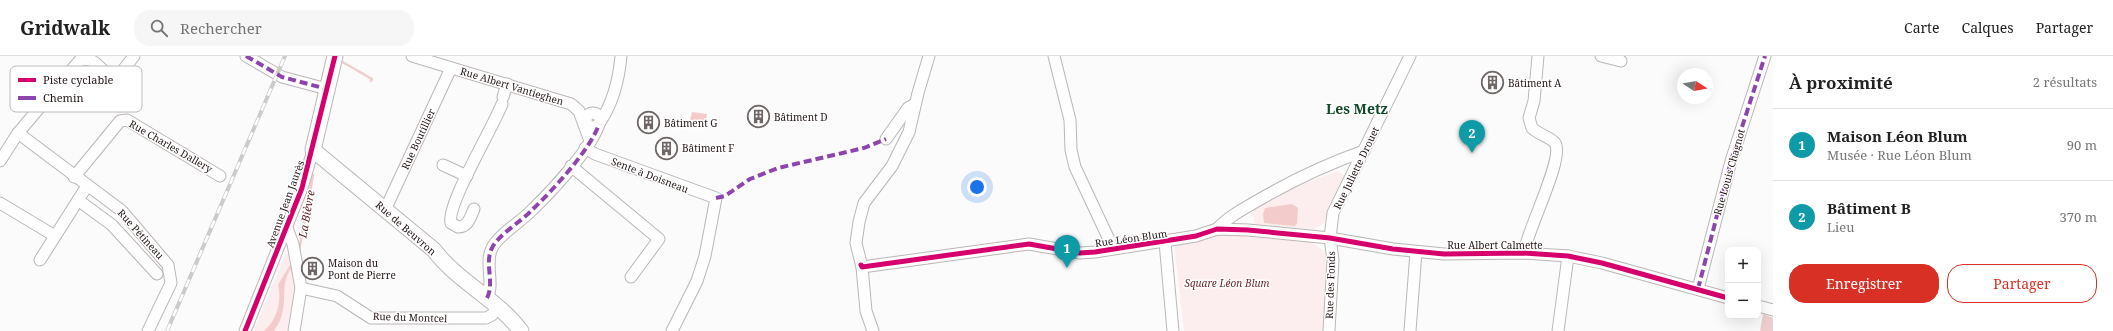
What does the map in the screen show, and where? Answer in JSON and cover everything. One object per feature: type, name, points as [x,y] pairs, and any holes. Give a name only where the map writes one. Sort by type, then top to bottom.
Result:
[{"type":"main road","name":"Avenue Jean Jaurès","points":[[313,150],[335,56]]},
{"type":"main road","name":"Rue de Beuvron","points":[[313,150],[434,250],[449,268],[492,303],[521,331]]},
{"type":"street","points":[[126,66],[134,56]]},
{"type":"street","points":[[246,56],[270,72],[289,80],[327,90]]},
{"type":"street","name":"Rue Albert Vantieghen","points":[[412,56],[566,102],[580,111],[586,125],[588,145]]},
{"type":"street","points":[[492,303],[490,291],[490,258],[492,247],[532,210],[588,145],[598,119],[610,104],[619,73],[621,56]]},
{"type":"street","points":[[873,331],[866,311],[862,267],[856,243],[859,222],[864,204],[892,166],[910,132],[915,104],[929,56]]},
{"type":"street","points":[[1054,56],[1070,120],[1071,150],[1075,167],[1113,248]]},
{"type":"street","name":"Rue Juliette Drouet","points":[[1330,238],[1333,213],[1410,56]]},
{"type":"street","points":[[1524,253],[1528,236],[1538,212],[1557,151],[1554,142],[1532,128],[1529,118],[1534,101],[1538,56]]},
{"type":"street","points":[[1602,56],[1621,61]]},
{"type":"street","name":"Rue Louis Chagnot","points":[[1698,289],[1731,161],[1765,56]]},
{"type":"street","points":[[74,66],[87,58],[100,60]]},
{"type":"street","name":"Rue Boutillier","points":[[386,210],[451,68]]},
{"type":"street","points":[[474,209],[468,222],[463,227],[458,227],[451,223],[451,214],[467,176],[498,116],[507,84]]},
{"type":"street","points":[[566,102],[577,104],[598,119]]},
{"type":"street","points":[[886,139],[908,108],[915,104]]},
{"type":"street","points":[[0,161],[18,133],[36,112]]},
{"type":"street","points":[[586,125],[588,114],[598,119]]},
{"type":"street","name":"Rue Charles Dallery","points":[[74,176],[120,121],[126,120],[220,176]]},
{"type":"street","name":"Rue Pétineau","points":[[18,133],[122,211],[168,265],[171,283],[148,331]]},
{"type":"street","name":"Sente à Doisneau","points":[[588,145],[602,157],[716,198],[705,256],[697,281],[672,331]]},
{"type":"street","name":"Avenue Jean Jaurès","points":[[245,331],[287,228],[302,188],[313,150]]},
{"type":"street","points":[[1217,229],[1224,222],[1293,180],[1364,151]]},
{"type":"street","points":[[1335,164],[1341,166],[1350,178]]},
{"type":"street","points":[[443,165],[467,176]]},
{"type":"street","points":[[571,166],[659,239],[631,277]]},
{"type":"street","points":[[40,260],[87,186]]},
{"type":"street","points":[[78,200],[112,225],[157,274]]},
{"type":"street","points":[[0,204],[55,236]]},
{"type":"street","points":[[1246,208],[1245,217],[1248,230]]},
{"type":"street","points":[[287,228],[293,244],[301,288],[294,331]]},
{"type":"street","name":"Rue Léon Blum","points":[[862,267],[1013,245],[1029,244],[1080,253],[1095,252],[1113,248],[1165,242],[1196,236],[1217,229],[1248,230],[1330,238]]},
{"type":"street","name":"Rue Albert Calmette","points":[[1330,238],[1416,252],[1460,254],[1524,253],[1568,256],[1602,263],[1725,297]]},
{"type":"street","name":"Rue des Fonds","points":[[1329,331],[1333,260],[1330,238]]},
{"type":"street","points":[[1165,242],[1173,331]]},
{"type":"street","points":[[1410,331],[1416,252]]},
{"type":"street","points":[[1558,331],[1568,256]]},
{"type":"street","name":"Rue du Montcel","points":[[301,288],[337,296],[371,318],[486,318],[492,315],[492,303]]},
{"type":"street","points":[[1761,307],[1773,310]]},
{"type":"green space","points":[[1337,171],[1344,175],[1346,179],[1323,224],[1314,229],[1258,226],[1254,223],[1253,208],[1295,183],[1301,185]]},
{"type":"green space","name":"Square Léon Blum","points":[[1217,234],[1311,242],[1329,254],[1325,331],[1184,331],[1174,245]]},
{"type":"green space","points":[[285,254],[288,254],[297,289],[292,331],[254,331]]},
{"type":"shaded area","points":[[692,112],[707,114],[706,122],[690,120]]},
{"type":"shaded area","points":[[1292,204],[1298,208],[1297,224],[1294,226],[1264,223],[1263,214],[1265,208]]},
{"type":"shaded area","points":[[291,263],[292,267],[286,279],[281,318],[274,331],[264,331],[275,316],[279,304],[278,285]]},
{"type":"shaded area","points":[[1763,314],[1773,318],[1773,331],[1760,331]]},
{"type":"waterway","name":"La Bièvre","points":[[339,60],[372,79],[371,81]]},
{"type":"waterway","name":"La Bièvre","points":[[299,251],[313,175]]},
{"type":"railway","points":[[167,331],[285,56]]},
{"type":"marked path","points":[[246,56],[282,77],[327,89]]},
{"type":"marked path","points":[[1698,289],[1731,161],[1765,56]]},
{"type":"marked path","points":[[487,298],[490,286],[489,260],[495,243],[528,214],[560,181],[580,157],[595,134],[599,124]]},
{"type":"marked path","points":[[716,198],[725,196],[750,179],[778,168],[864,148],[886,139]]},
{"type":"cycle path","points":[[245,331],[302,188],[335,56]]},
{"type":"cycle path","points":[[861,265],[862,267],[1029,244],[1080,253],[1095,252],[1196,236],[1217,229],[1248,230],[1330,238],[1393,249],[1444,254],[1524,253],[1568,256],[1602,263],[1725,297]]},
{"type":"place","name":"Bâtiment A","points":[[1492,83]]},
{"type":"place","name":"Bâtiment D","points":[[759,117]]},
{"type":"place","name":"Bâtiment G","points":[[649,123]]},
{"type":"place","name":"Bâtiment F","points":[[666,148]]},
{"type":"place","name":"Bâtiment B","points":[[1472,153]]},
{"type":"place","name":"Maison Léon Blum","points":[[1067,268]]},
{"type":"place","name":"Maison du Pont de Pierre","points":[[313,269]]},
{"type":"district","name":"Les Metz","points":[[1357,108]]}]
